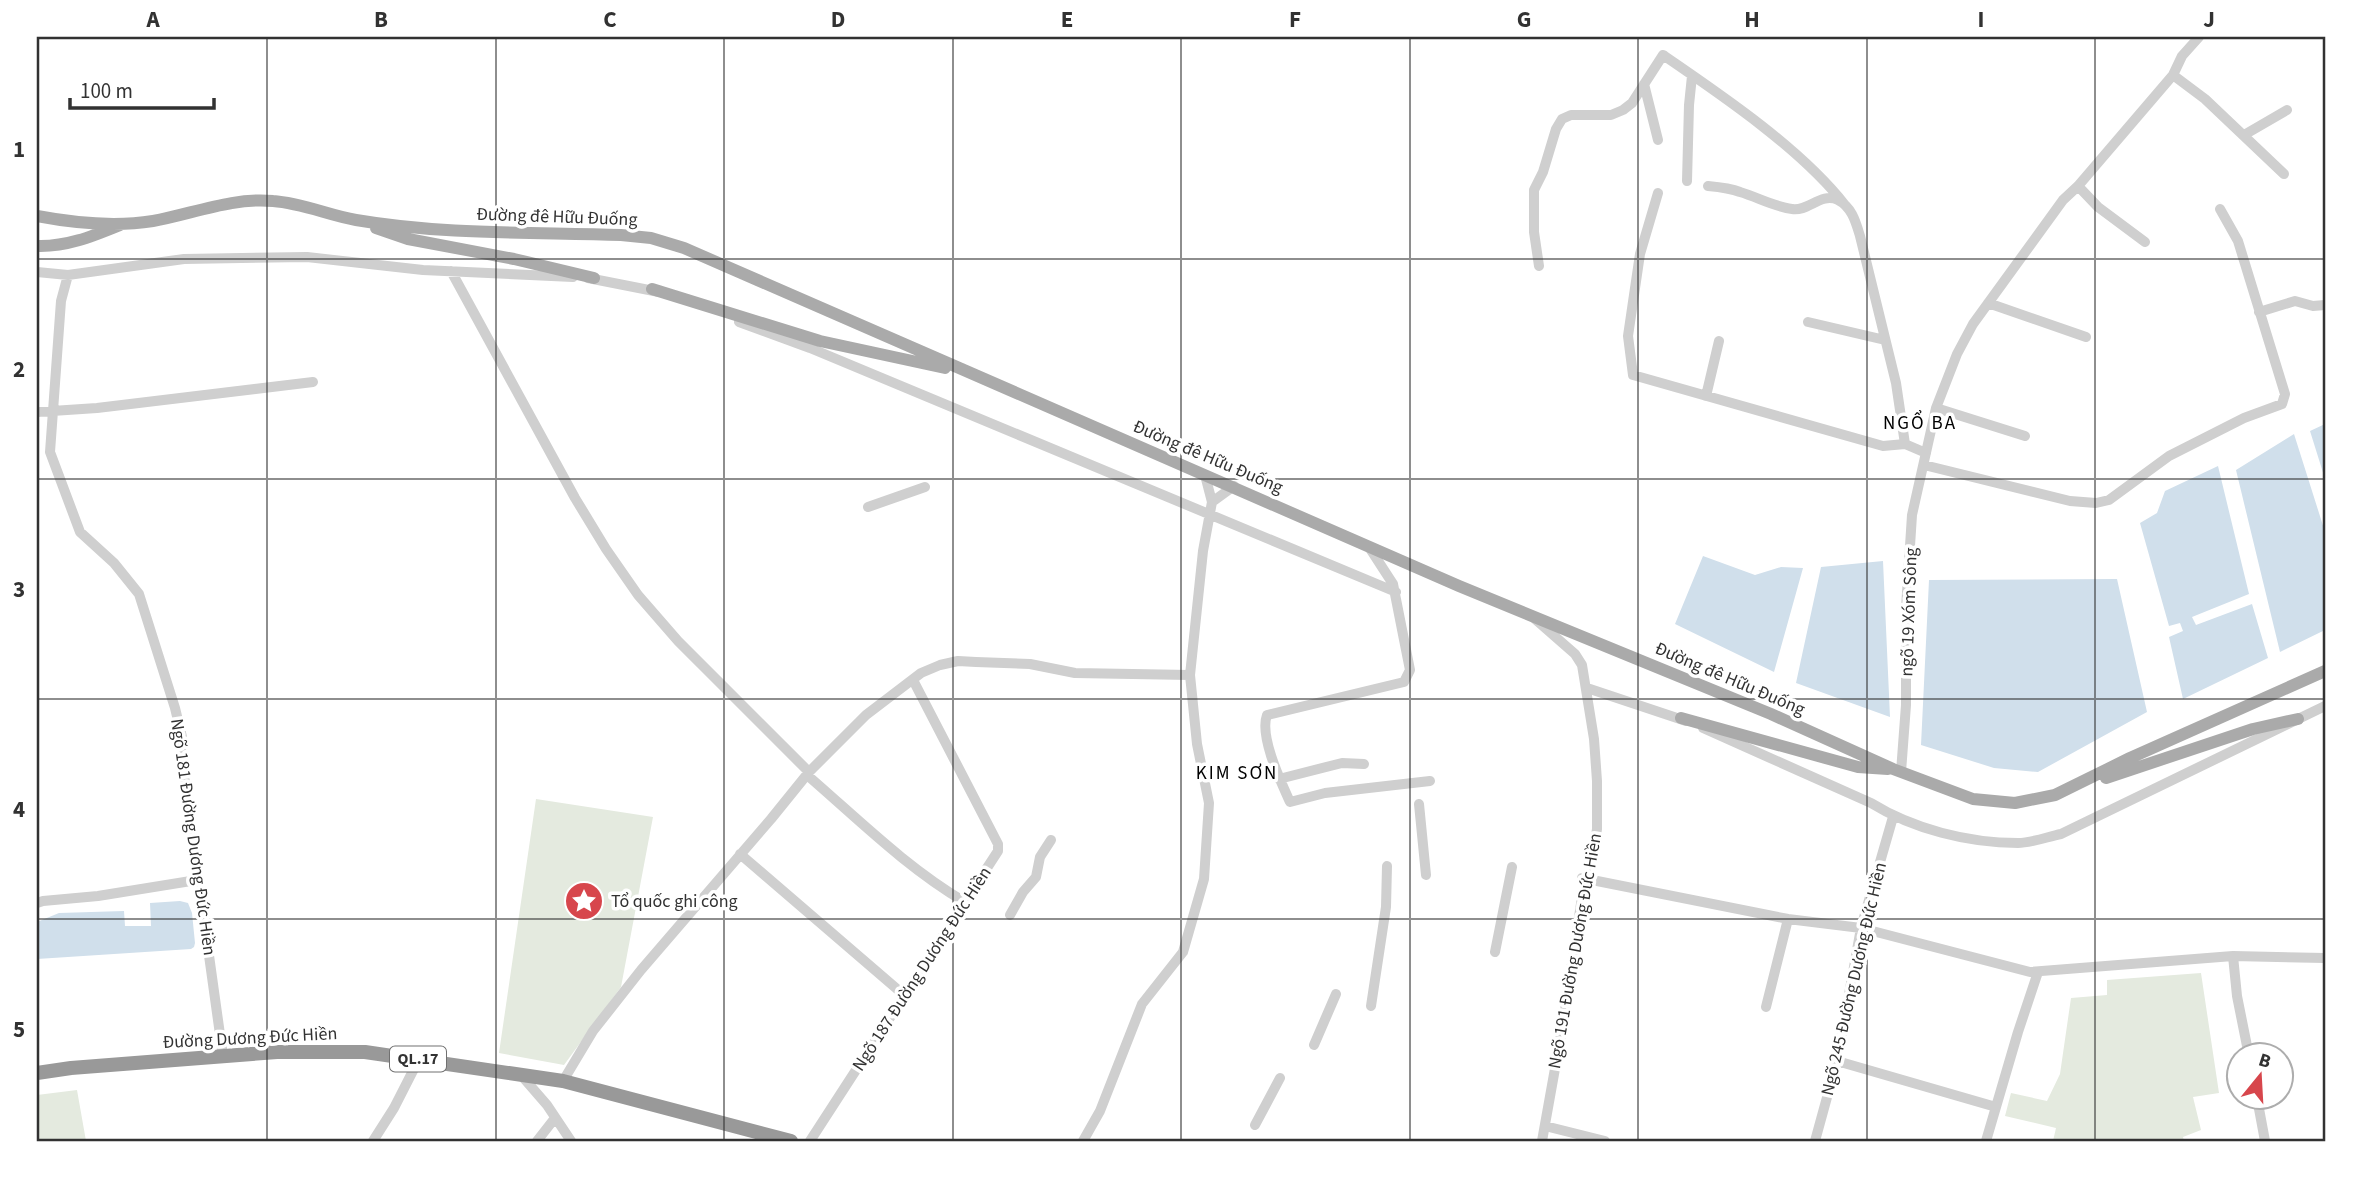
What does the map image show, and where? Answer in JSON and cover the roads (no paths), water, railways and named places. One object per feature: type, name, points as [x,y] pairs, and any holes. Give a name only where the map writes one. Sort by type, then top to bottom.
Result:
[{"type":"highway","name":"Đường Dương Đức Hiền","points":[[37,1073],[276,1052],[365,1052],[563,1081],[791,1141]]},
{"type":"main road","name":"Đường đê Hữu Đuống","points":[[37,216],[70,222],[127,223],[256,201],[274,201],[355,220],[468,231],[652,238],[684,248],[969,374],[1234,486],[1368,547],[1897,770],[1973,799],[1993,802],[2035,801],[2072,789],[2130,758],[2325,671]]},
{"type":"main road","points":[[355,220],[408,239],[514,259],[594,278]]},
{"type":"main road","points":[[37,246],[80,241],[127,223]]},
{"type":"main road","points":[[652,289],[820,341],[969,374]]},
{"type":"main road","points":[[1681,718],[1858,767],[1897,770]]},
{"type":"main road","points":[[2072,789],[2253,729],[2298,719]]},
{"type":"street","name":"ngõ 19 Xóm Sông","points":[[1897,770],[1906,705],[1906,608],[1912,515],[1936,408],[1957,354],[1973,324],[2063,200],[2173,75],[2182,56],[2199,37]]},
{"type":"street","points":[[1539,266],[1533,213],[1534,190],[1543,172],[1556,129],[1562,119],[1571,115],[1611,115],[1623,110],[1632,103],[1663,55],[1758,124],[1825,181],[1854,218],[1896,383],[1905,444]]},
{"type":"street","points":[[2173,75],[2205,99],[2284,174]]},
{"type":"street","points":[[1687,181],[1692,76]]},
{"type":"street","points":[[1644,84],[1658,140]]},
{"type":"street","points":[[2244,135],[2287,110]]},
{"type":"street","points":[[1708,186],[1738,191],[1791,209],[1829,198],[1835,198],[1845,205]]},
{"type":"street","points":[[2078,186],[2098,207],[2145,242]]},
{"type":"street","points":[[1658,193],[1640,254],[1632,309],[1628,344],[1633,376],[1883,446],[1905,444],[1926,453]]},
{"type":"street","points":[[1924,465],[2070,501],[2096,503],[2109,500],[2169,456],[2244,418],[2279,407],[2284,402],[2285,394],[2238,240],[2220,209]]},
{"type":"street","points":[[37,272],[68,275],[184,259],[307,257],[451,271],[594,278],[652,289],[810,348],[1396,592]]},
{"type":"street","points":[[451,271],[582,508],[638,595],[678,641],[808,773],[902,857],[937,885],[965,902]]},
{"type":"street","name":"Ngõ 181 Đường Dương Đức Hiền","points":[[68,275],[61,301],[50,452],[75,524],[80,532],[114,563],[139,594],[154,638],[182,737],[181,751],[197,880],[223,1056]]},
{"type":"street","points":[[2259,312],[2295,301],[2313,306],[2325,304]]},
{"type":"street","points":[[1989,303],[2086,337]]},
{"type":"street","points":[[1808,321],[1885,340]]},
{"type":"street","points":[[1706,396],[1719,341]]},
{"type":"street","points":[[37,412],[97,408],[313,382]]},
{"type":"street","points":[[1936,408],[2025,436]]},
{"type":"street","points":[[1083,1141],[1100,1111],[1142,1004],[1183,952],[1204,879],[1209,803],[1197,744],[1190,675],[1203,551],[1212,502],[1205,475]]},
{"type":"street","points":[[1212,502],[1234,486]]},
{"type":"street","points":[[868,507],[925,487]]},
{"type":"street","points":[[1368,547],[1396,592],[1409,677],[1404,682],[1267,715],[1264,723],[1266,736],[1279,779],[1290,802],[1325,793],[1430,781]]},
{"type":"street","name":"Ngõ 191 Đường Dương Đức Hiền","points":[[1531,615],[1578,657],[1583,669],[1595,760],[1597,809],[1597,829],[1585,878],[1542,1141]]},
{"type":"street","points":[[563,1081],[593,1031],[641,970],[808,773],[866,715],[921,673],[940,665],[958,662],[1030,664],[1075,673],[1190,675]]},
{"type":"street","name":"Ngõ 187 Đường Dương Đức Hiền","points":[[810,1141],[996,856],[999,847],[913,680]]},
{"type":"street","points":[[1587,688],[1681,718],[1871,803],[1893,817],[1956,837],[2020,844],[2061,834],[2325,706]]},
{"type":"street","points":[[1279,779],[1342,763],[1364,764]]},
{"type":"street","points":[[1419,804],[1426,875]]},
{"type":"street","name":"Ngõ 245 Đường Dương Đức Hiền","points":[[1815,1141],[1837,1061],[1861,928],[1893,817]]},
{"type":"street","points":[[1010,915],[1023,892],[1036,877],[1040,857],[1051,840]]},
{"type":"street","points":[[740,854],[904,995]]},
{"type":"street","points":[[1371,1006],[1386,908],[1387,866]]},
{"type":"street","points":[[1495,953],[1512,867]]},
{"type":"street","points":[[1585,878],[1787,919],[1861,928],[2018,970],[2038,972],[2233,956],[2325,958]]},
{"type":"street","points":[[37,903],[197,880]]},
{"type":"street","points":[[1766,1007],[1787,919]]},
{"type":"street","points":[[2233,956],[2247,1042]]},
{"type":"street","points":[[1986,1141],[2038,972]]},
{"type":"street","points":[[1314,1045],[1336,994]]},
{"type":"street","points":[[373,1141],[394,1108],[419,1059]]},
{"type":"street","points":[[1837,1061],[1996,1107]]},
{"type":"street","points":[[520,1073],[547,1105],[571,1141]]},
{"type":"street","points":[[1255,1125],[1280,1078]]},
{"type":"street","points":[[2259,1112],[2264,1141]]},
{"type":"street","points":[[537,1141],[555,1118]]},
{"type":"street","points":[[1545,1126],[1605,1141]]},
{"type":"water","points":[[2325,424],[2325,479],[2310,431]]},
{"type":"water","points":[[2294,434],[2325,532],[2325,630],[2280,652],[2236,470]]},
{"type":"water","points":[[2218,466],[2249,594],[2192,617],[2196,625],[2252,604],[2268,658],[2183,699],[2169,637],[2183,631],[2180,623],[2169,626],[2140,523],[2157,513],[2165,491]]},
{"type":"water","points":[[1703,556],[1755,575],[1781,567],[1803,568],[1774,672],[1675,624]]},
{"type":"water","points":[[1883,561],[1890,717],[1796,683],[1821,567]]},
{"type":"water","points":[[2117,579],[2147,712],[2038,772],[1994,768],[1921,745],[1929,580]]},
{"type":"water","points":[[150,903],[188,903],[192,913],[195,943],[191,949],[37,959],[37,922],[59,913],[124,911],[125,926],[151,926]]},
{"type":"place","name":"Tổ quốc ghi công","points":[[584,901]]},
{"type":"district","name":"NGỔ BA","points":[[1920,423]]},
{"type":"district","name":"KIM SƠN","points":[[1237,773]]}]
